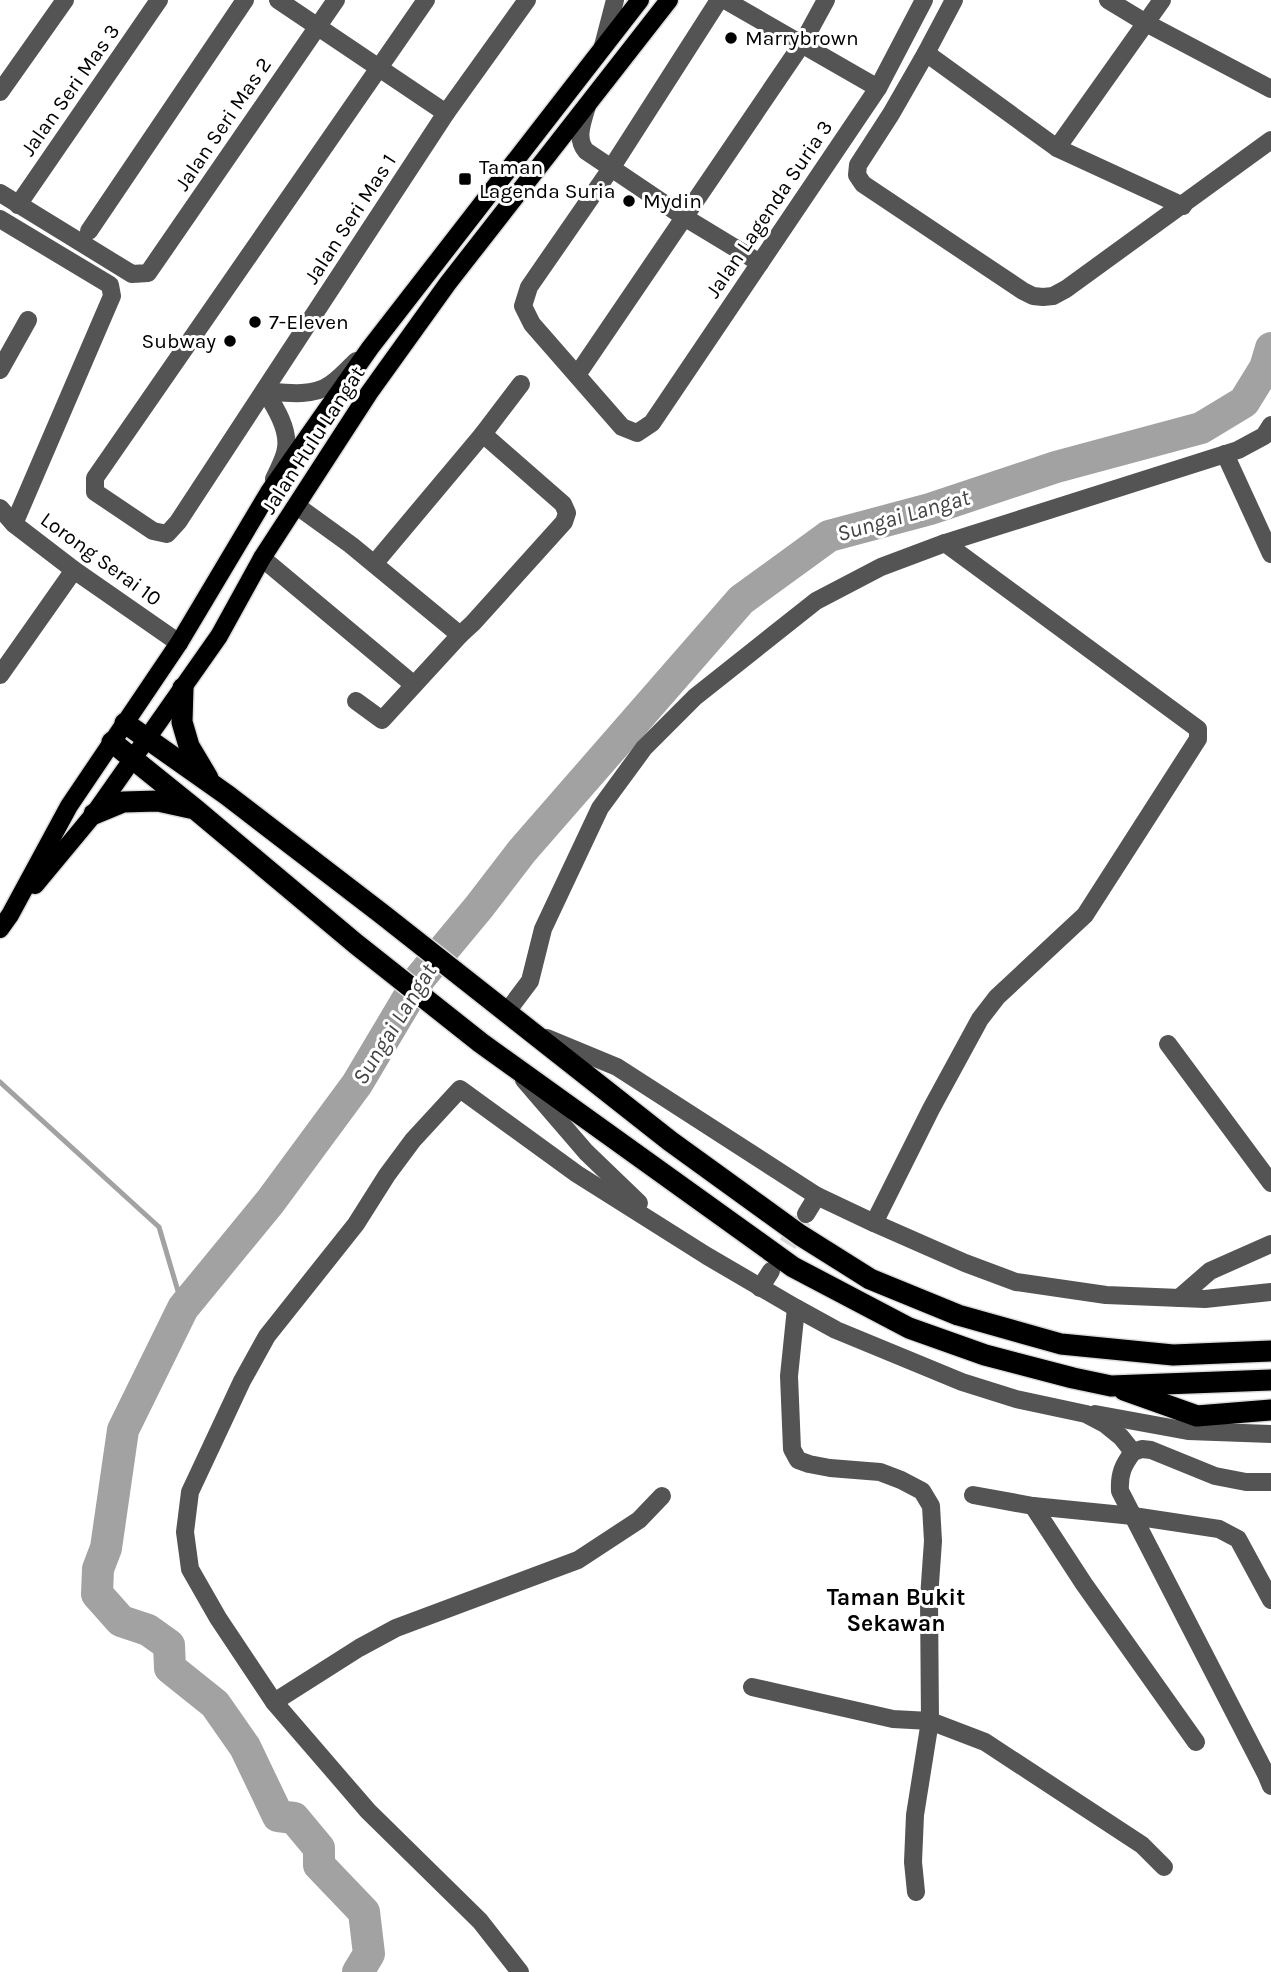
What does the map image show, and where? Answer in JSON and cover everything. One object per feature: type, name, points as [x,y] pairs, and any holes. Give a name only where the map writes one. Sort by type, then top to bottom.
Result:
[{"type":"highway","points":[[183,688],[182,722],[189,746],[213,785]]},
{"type":"highway","points":[[125,723],[213,785],[382,914],[670,1141],[800,1235],[870,1279],[958,1315],[1061,1344],[1173,1355],[1271,1351]]},
{"type":"highway","points":[[112,742],[356,944],[481,1043],[793,1266],[909,1328],[985,1356],[1111,1385],[1197,1416],[1271,1410]]},
{"type":"highway","points":[[94,814],[123,802],[158,801],[195,809]]},
{"type":"highway","points":[[1111,1385],[1271,1380]]},
{"type":"main road","name":"Jalan Hulu Langat","points":[[5,922],[69,806],[179,643],[269,492],[370,348],[640,0]]},
{"type":"main road","name":"Jalan Hulu Langat","points":[[5,922],[94,814],[183,688],[219,636],[262,558],[369,393],[448,283],[669,0]]},
{"type":"street","points":[[0,92],[65,0]]},
{"type":"street","name":"Jalan Seri Mas 3","points":[[18,205],[159,0]]},
{"type":"street","points":[[89,231],[246,0]]},
{"type":"street","points":[[278,0],[446,113]]},
{"type":"street","name":"Jalan Seri Mas 2","points":[[18,205],[132,274],[148,273],[336,0]]},
{"type":"street","points":[[379,68],[426,0]]},
{"type":"street","name":"Jalan Seri Mas 1","points":[[379,68],[95,478],[95,492],[153,531],[167,534],[178,522],[446,113],[527,0]]},
{"type":"street","points":[[603,46],[615,0]]},
{"type":"street","points":[[719,0],[612,167],[528,288],[523,306],[532,324],[577,375],[802,44],[826,0]]},
{"type":"street","points":[[725,0],[878,88]]},
{"type":"street","name":"Jalan Lagenda Suria 3","points":[[577,375],[622,427],[637,433],[652,422],[878,88],[924,0]]},
{"type":"street","points":[[954,0],[891,114],[858,164],[858,175],[863,184],[1004,281],[1033,296],[1053,296],[1066,289],[1271,140]]},
{"type":"street","points":[[1108,0],[1271,89]]},
{"type":"street","points":[[1057,148],[1162,0]]},
{"type":"street","points":[[926,53],[1057,148],[1183,206]]},
{"type":"street","points":[[587,106],[580,131],[582,145],[586,151],[684,217],[760,263]]},
{"type":"street","points":[[0,193],[18,205]]},
{"type":"street","points":[[0,219],[110,285],[113,296],[15,524]]},
{"type":"street","points":[[0,370],[28,320]]},
{"type":"street","points":[[265,391],[307,393],[329,386],[370,348]]},
{"type":"street","points":[[374,564],[483,434],[521,384]]},
{"type":"street","points":[[265,391],[283,424],[286,448],[269,492]]},
{"type":"street","points":[[498,1007],[530,981],[543,929],[600,808],[644,748],[695,698],[816,601],[881,567],[945,543],[1238,450],[1264,436],[1271,425]]},
{"type":"street","points":[[356,701],[382,720],[564,522],[564,504],[483,434]]},
{"type":"street","points":[[1225,454],[1271,554]]},
{"type":"street","points":[[297,506],[374,564],[460,635]]},
{"type":"street","name":"Lorong Serai 10","points":[[0,508],[15,524],[74,570],[179,643]]},
{"type":"street","points":[[874,1223],[980,1019],[997,997],[1085,915],[1198,739],[1198,729],[945,543]]},
{"type":"street","points":[[262,558],[414,685]]},
{"type":"street","points":[[0,675],[74,570]]},
{"type":"street","points":[[527,1029],[617,1068],[817,1196],[965,1263],[1016,1282],[1106,1295],[1179,1298],[1205,1299],[1271,1292]]},
{"type":"street","points":[[1168,1044],[1271,1183]]},
{"type":"street","points":[[511,1064],[586,1152],[667,1229]]},
{"type":"street","points":[[520,1972],[480,1921],[368,1811],[274,1702],[218,1618],[190,1570],[185,1532],[190,1492],[242,1381],[267,1336],[356,1224],[413,1140],[460,1089],[577,1174],[760,1288],[836,1330],[962,1382],[1016,1399],[1086,1414],[1105,1424],[1121,1437],[1133,1452]]},
{"type":"street","points":[[806,1214],[817,1196]]},
{"type":"street","points":[[1179,1298],[1210,1271],[1271,1244]]},
{"type":"street","points":[[760,1288],[771,1271]]},
{"type":"street","points":[[796,1308],[789,1376],[792,1449],[798,1460],[831,1468],[880,1472],[922,1491],[932,1506],[933,1541],[929,1598],[930,1721],[915,1815],[913,1862],[916,1892]]},
{"type":"street","points":[[1016,1399],[1188,1431],[1271,1434]]},
{"type":"street","points":[[1271,1482],[1246,1482],[1215,1476],[1151,1450],[1142,1449],[1133,1452],[1121,1469],[1119,1477],[1120,1491],[1271,1786]]},
{"type":"street","points":[[973,1495],[1033,1506],[1133,1516],[1219,1529],[1238,1539],[1271,1600]]},
{"type":"street","points":[[274,1702],[396,1628],[578,1560],[639,1520],[662,1496]]},
{"type":"street","points":[[1033,1506],[1084,1584],[1196,1742]]},
{"type":"street","points":[[752,1687],[893,1719],[930,1721],[985,1742],[1142,1845],[1164,1867]]},
{"type":"waterway","name":"Sungai Langat","points":[[358,1972],[369,1954],[364,1912],[319,1865],[319,1848],[294,1818],[278,1816],[245,1747],[215,1704],[170,1668],[169,1645],[148,1630],[121,1621],[97,1594],[98,1569],[106,1548],[123,1430],[183,1308],[270,1202],[357,1084],[420,978],[522,851],[741,600],[829,536],[930,509],[1056,467],[1201,428],[1244,402],[1265,368],[1271,348]]},
{"type":"waterway","points":[[0,1082],[159,1227],[183,1308]]},
{"type":"tunnel","points":[[773,1267],[803,1220]]},
{"type":"place","name":"Marrybrown","points":[[731,38]]},
{"type":"place","name":"Taman Lagenda Suria","points":[[465,179]]},
{"type":"place","name":"Mydin","points":[[629,201]]},
{"type":"place","name":"7-Eleven","points":[[255,322]]},
{"type":"place","name":"Subway","points":[[230,341]]},
{"type":"district","name":"Taman Bukit Sekawan","points":[[896,1610]]}]
